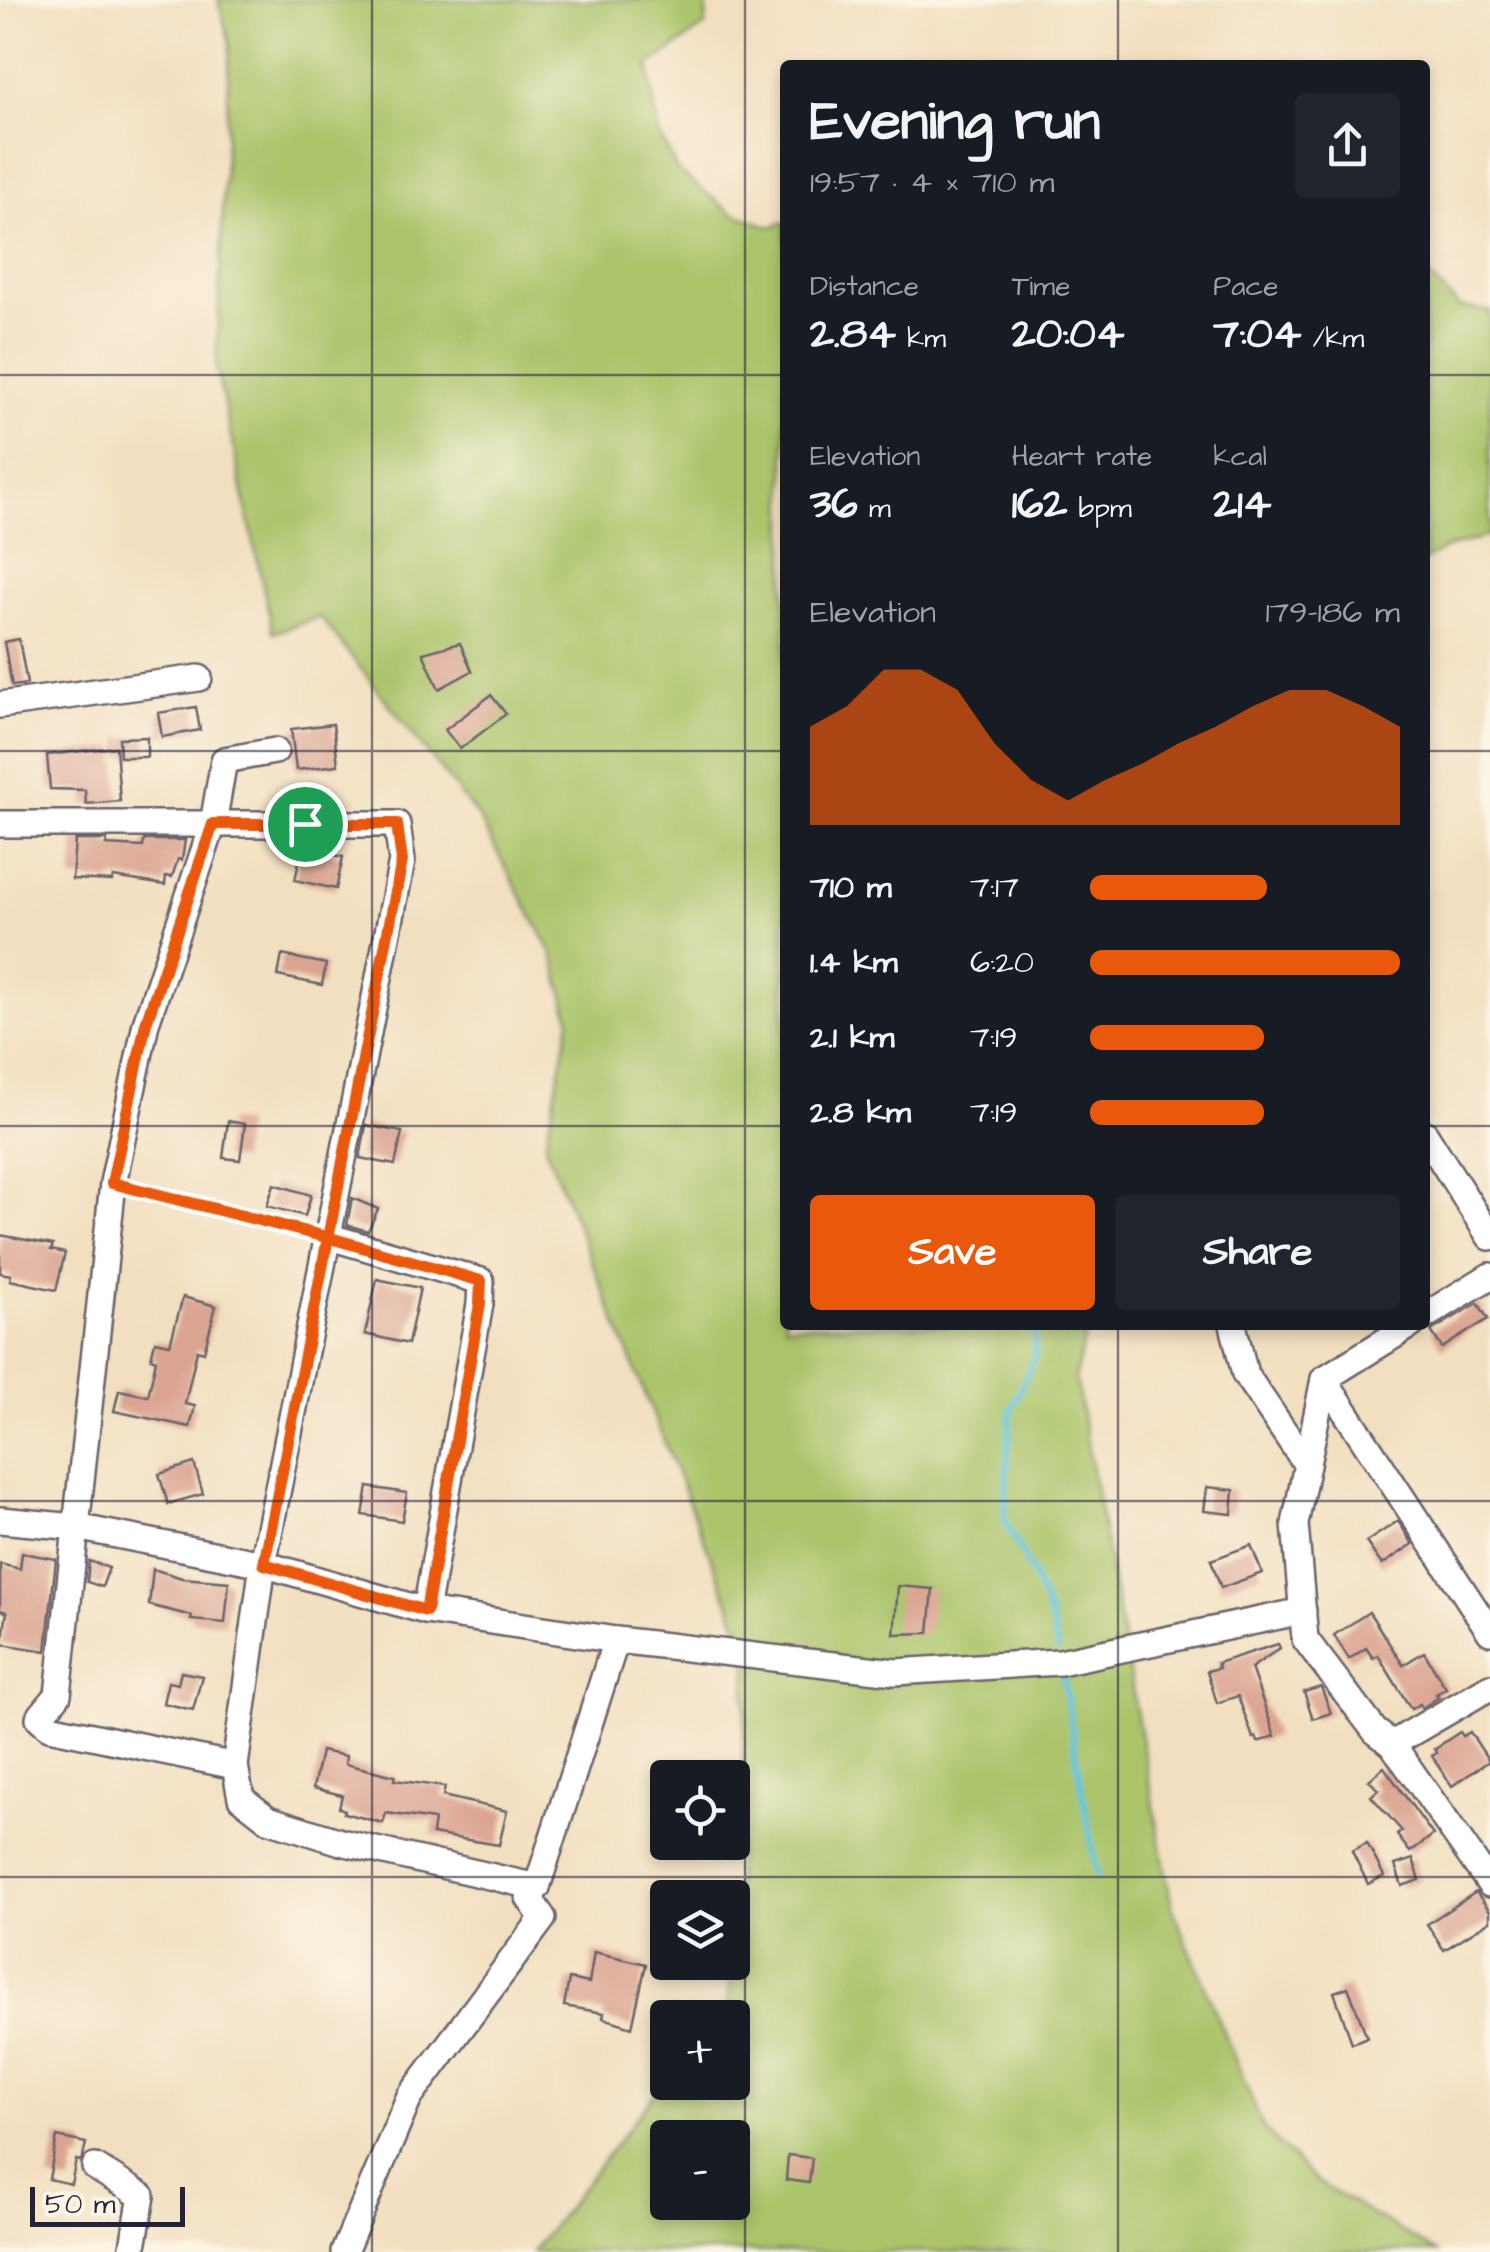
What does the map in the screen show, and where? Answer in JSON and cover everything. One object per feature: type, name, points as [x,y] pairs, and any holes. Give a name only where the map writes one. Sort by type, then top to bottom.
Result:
[{"type":"street","points":[[0,706],[199,678]]},
{"type":"street","points":[[234,1766],[49,1727],[39,1718],[58,1695],[112,1183],[146,1023],[213,824],[224,760],[276,751]]},
{"type":"street","points":[[0,824],[397,824],[402,861],[264,1564],[234,1766],[241,1798],[268,1819],[342,1842],[537,1887]]},
{"type":"street","points":[[1430,1142],[1490,1237]]},
{"type":"street","points":[[330,1238],[481,1281],[426,1611]]},
{"type":"street","points":[[1430,1313],[1490,1276]]},
{"type":"street","points":[[1234,1330],[1245,1374],[1307,1465]]},
{"type":"street","points":[[1403,1330],[1324,1380],[1295,1524],[1305,1639],[1375,1732],[1392,1744],[1490,1884]]},
{"type":"street","points":[[1324,1380],[1490,1632]]},
{"type":"street","points":[[0,1520],[76,1527],[264,1564],[426,1611],[616,1640],[895,1672],[1060,1662],[1303,1611]]},
{"type":"street","points":[[344,2252],[408,2098],[543,1918],[529,1898],[537,1887],[616,1640]]},
{"type":"street","points":[[1392,1744],[1490,1687]]},
{"type":"street","points":[[95,2167],[142,2196],[132,2252]]},
{"type":"path","points":[[112,1183],[330,1238]]},
{"type":"green space","points":[[218,0],[707,0],[706,25],[649,66],[658,131],[677,170],[732,213],[771,227],[780,224],[780,1330],[1087,1330],[1075,1376],[1172,1907],[1264,2129],[1317,2182],[1436,2252],[532,2252],[650,2100],[750,2100],[750,2000],[728,2000],[730,1980],[750,1980],[750,1880],[736,1880],[737,1860],[750,1860],[750,1760],[742,1760],[748,1649],[545,1146],[570,1019],[553,955],[479,818],[320,617],[273,633],[216,367],[230,44]]},
{"type":"green space","points":[[1430,277],[1459,307],[1490,311],[1490,535],[1430,557]]},
{"type":"building","points":[[19,639],[27,684],[12,686],[4,642]]},
{"type":"building","points":[[460,643],[472,671],[439,689],[423,653]]},
{"type":"building","points":[[491,695],[506,714],[460,749],[445,730]]},
{"type":"building","points":[[196,707],[200,730],[162,737],[158,713]]},
{"type":"building","points":[[333,724],[338,765],[296,770],[291,729]]},
{"type":"building","points":[[147,737],[147,757],[120,757],[119,738]]},
{"type":"building","points":[[116,747],[120,801],[86,804],[85,790],[50,789],[47,755]]},
{"type":"building","points":[[75,840],[107,840],[106,845],[143,847],[144,840],[185,840],[182,860],[178,859],[172,877],[166,876],[165,885],[113,877],[112,881],[72,879]]},
{"type":"building","points":[[303,843],[343,857],[336,889],[295,880]]},
{"type":"building","points":[[282,955],[326,964],[322,985],[278,976]]},
{"type":"building","points":[[228,1121],[245,1124],[240,1160],[223,1158]]},
{"type":"building","points":[[366,1125],[402,1132],[395,1165],[360,1158]]},
{"type":"building","points":[[274,1184],[311,1195],[305,1216],[267,1206]]},
{"type":"building","points":[[352,1198],[378,1209],[368,1231],[347,1225]]},
{"type":"building","points":[[0,1235],[53,1245],[51,1250],[65,1253],[56,1290],[10,1280],[11,1275],[0,1273]]},
{"type":"building","points":[[377,1279],[420,1288],[408,1344],[365,1334]]},
{"type":"building","points":[[183,1297],[216,1306],[204,1352],[197,1350],[185,1404],[195,1406],[190,1427],[114,1411],[119,1390],[148,1396],[156,1360],[151,1358],[155,1341],[170,1344]]},
{"type":"building","points":[[1478,1303],[1488,1319],[1442,1348],[1431,1331]]},
{"type":"building","points":[[194,1463],[203,1494],[168,1504],[159,1474]]},
{"type":"building","points":[[368,1487],[407,1493],[402,1521],[363,1515]]},
{"type":"building","points":[[1207,1487],[1234,1490],[1232,1514],[1204,1511]]},
{"type":"building","points":[[1398,1521],[1413,1544],[1382,1565],[1366,1542]]},
{"type":"building","points":[[1251,1545],[1262,1573],[1221,1588],[1211,1560]]},
{"type":"building","points":[[22,1553],[56,1559],[46,1651],[2,1644],[7,1612],[0,1610],[0,1564],[20,1569]]},
{"type":"building","points":[[89,1561],[109,1568],[102,1587],[87,1582]]},
{"type":"building","points":[[153,1569],[182,1578],[229,1582],[225,1623],[191,1620],[192,1616],[149,1605]]},
{"type":"building","points":[[898,1586],[933,1589],[929,1633],[894,1634]]},
{"type":"building","points":[[1369,1612],[1403,1665],[1424,1652],[1446,1688],[1436,1694],[1439,1697],[1422,1708],[1420,1704],[1411,1709],[1378,1655],[1373,1658],[1366,1648],[1349,1659],[1334,1635]]},
{"type":"building","points":[[1278,1644],[1280,1648],[1251,1668],[1275,1736],[1258,1742],[1238,1696],[1217,1703],[1207,1671],[1219,1668],[1217,1663]]},
{"type":"building","points":[[181,1672],[202,1676],[193,1710],[163,1703],[168,1682],[178,1684]]},
{"type":"building","points":[[1321,1687],[1331,1713],[1313,1719],[1304,1692]]},
{"type":"building","points":[[1460,1732],[1463,1736],[1470,1732],[1489,1761],[1452,1786],[1432,1756],[1437,1753],[1434,1749]]},
{"type":"building","points":[[321,1751],[346,1756],[345,1764],[395,1776],[394,1780],[445,1787],[443,1796],[507,1811],[499,1845],[432,1834],[434,1820],[386,1813],[383,1823],[344,1813],[339,1808],[342,1795],[313,1788]]},
{"type":"building","points":[[1384,1767],[1433,1835],[1410,1852],[1397,1835],[1402,1831],[1371,1796],[1378,1790],[1369,1780]]},
{"type":"building","points":[[1367,1843],[1384,1876],[1368,1884],[1352,1851]]},
{"type":"building","points":[[1413,1859],[1420,1880],[1402,1886],[1395,1865]]},
{"type":"building","points":[[1476,1892],[1490,1911],[1490,1921],[1444,1950],[1427,1924]]},
{"type":"building","points":[[594,1952],[646,1964],[632,2027],[603,2018],[604,2013],[564,2006],[569,1979],[589,1983]]},
{"type":"building","points":[[1348,1987],[1367,2037],[1352,2043],[1334,1992]]},
{"type":"building","points":[[57,2137],[86,2143],[83,2157],[76,2160],[71,2184],[49,2179]]},
{"type":"building","points":[[788,2155],[812,2158],[809,2183],[786,2180]]},
{"type":"waterway","points":[[1034,1330],[1035,1356],[1011,1410],[1004,1518],[1034,1578],[1058,1650]]},
{"type":"waterway","points":[[1062,1671],[1097,1875]]},
{"type":"route","points":[[305,824],[213,824],[146,1023],[112,1183],[330,1238],[481,1281],[426,1611],[264,1564],[330,1238],[402,861],[397,824],[305,824]]}]
